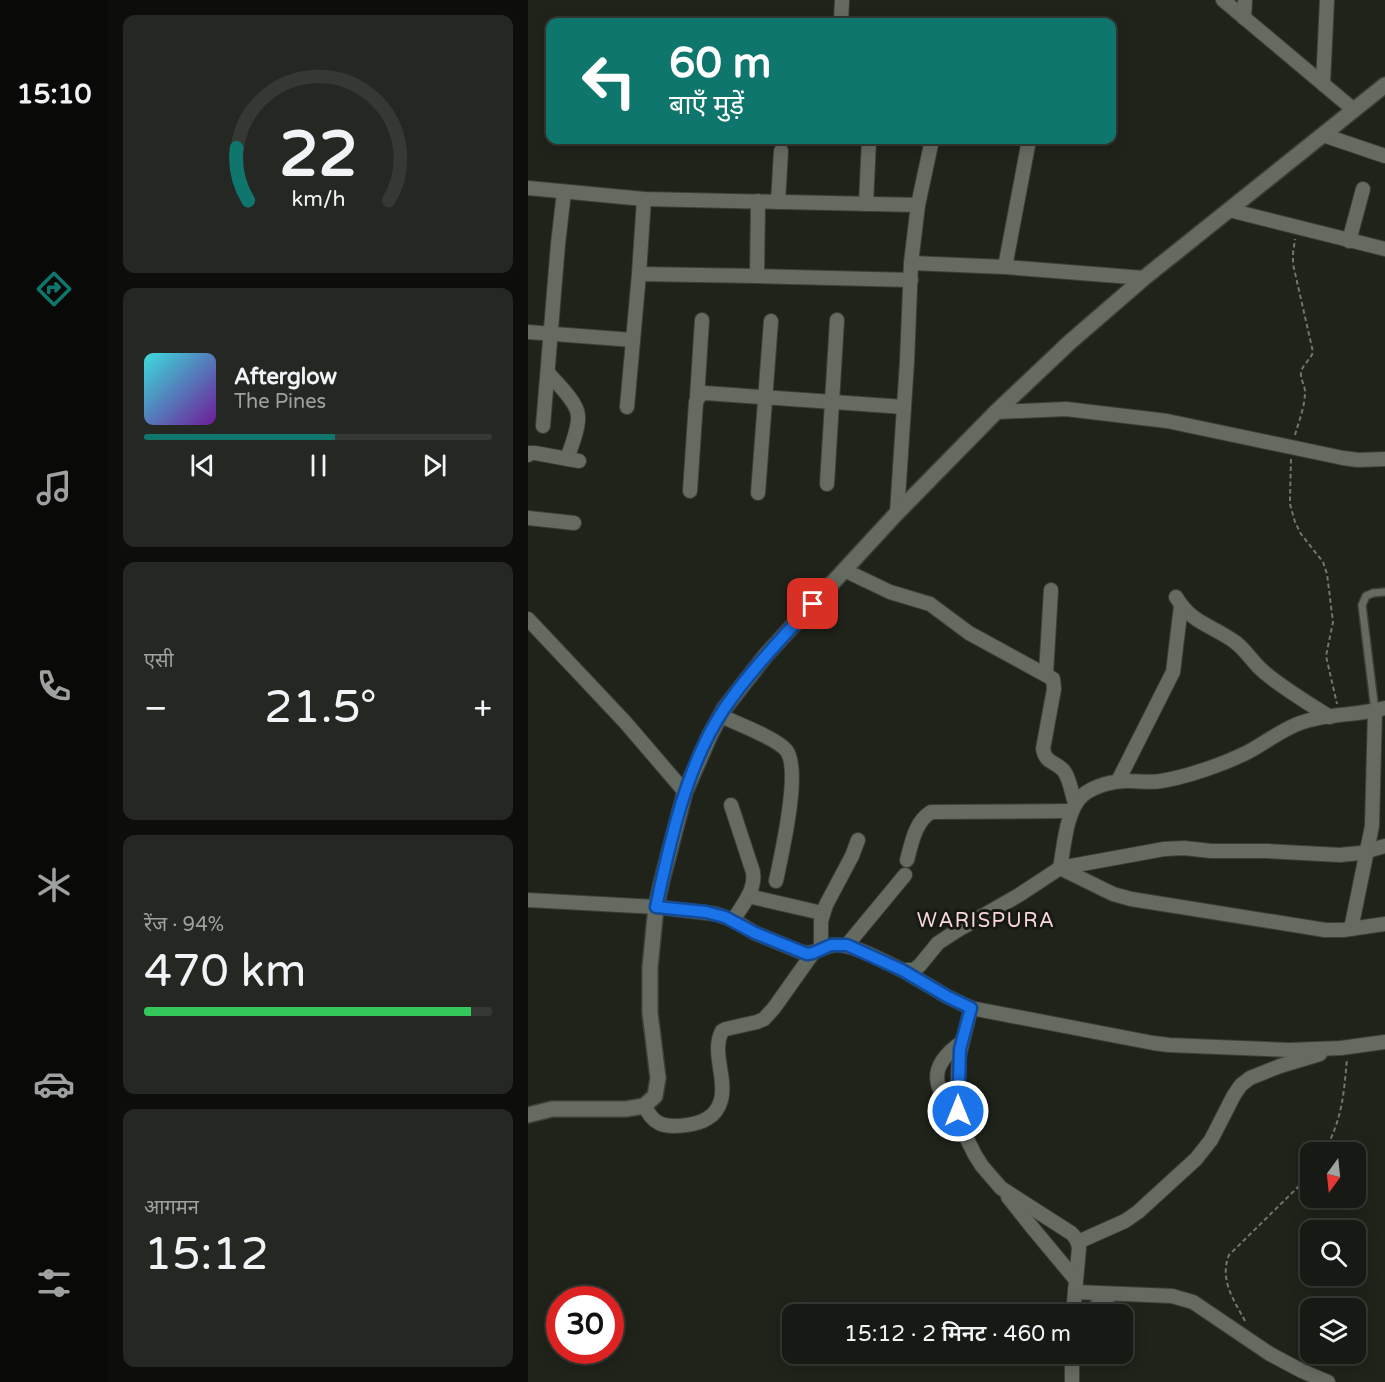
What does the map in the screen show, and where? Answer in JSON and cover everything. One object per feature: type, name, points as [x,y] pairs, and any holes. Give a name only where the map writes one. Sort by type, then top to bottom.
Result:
[{"type":"street","points":[[841,18],[842,0]]},
{"type":"street","points":[[1223,0],[1354,110]]},
{"type":"street","points":[[1244,18],[1245,0]]},
{"type":"street","points":[[1323,84],[1327,0]]},
{"type":"street","points":[[528,1115],[552,1109],[627,1109],[644,1106],[655,1096],[658,1078],[650,1001],[650,967],[656,907],[685,792],[710,735],[721,716],[766,655],[897,513],[996,412],[1070,342],[1144,278],[1385,85]]},
{"type":"street","points":[[1323,135],[1385,156]]},
{"type":"street","points":[[866,204],[869,144]]},
{"type":"street","points":[[897,513],[911,263],[918,205],[931,144]]},
{"type":"street","points":[[1005,267],[1028,144]]},
{"type":"street","points":[[778,202],[781,151]]},
{"type":"street","points":[[528,188],[644,199],[918,205]]},
{"type":"street","points":[[1349,241],[1363,189]]},
{"type":"street","points":[[543,426],[564,192]]},
{"type":"street","points":[[627,407],[644,199]]},
{"type":"street","points":[[757,276],[758,201]]},
{"type":"street","points":[[1229,210],[1385,249]]},
{"type":"street","points":[[911,263],[1005,267],[1144,278]]},
{"type":"street","points":[[639,274],[911,280]]},
{"type":"street","points":[[690,491],[702,320]]},
{"type":"street","points":[[827,484],[837,320]]},
{"type":"street","points":[[758,493],[771,321]]},
{"type":"street","points":[[528,332],[633,340]]},
{"type":"street","points":[[528,455],[535,453],[573,460],[578,413],[573,403],[548,373]]},
{"type":"street","points":[[698,398],[700,394],[705,393],[904,407]]},
{"type":"street","points":[[996,412],[1077,410],[1185,423],[1358,460],[1385,459]]},
{"type":"street","points":[[528,518],[573,523]]},
{"type":"street","points":[[844,570],[890,592],[930,604],[974,637],[1053,679],[1054,685],[1043,749],[1051,763],[1064,771],[1074,807]]},
{"type":"street","points":[[1046,674],[1051,590]]},
{"type":"street","points":[[1118,781],[1173,672],[1179,601],[1195,619],[1235,642],[1269,676],[1335,716]]},
{"type":"street","points":[[528,619],[625,722],[685,792]]},
{"type":"street","points":[[1060,868],[1066,832],[1074,807],[1082,796],[1092,789],[1118,781],[1171,780],[1233,759],[1301,723],[1380,709],[1373,818],[1351,928]]},
{"type":"street","points":[[721,716],[776,742],[787,750],[791,757],[790,802],[776,881]]},
{"type":"street","points":[[731,805],[754,879],[748,896],[733,920]]},
{"type":"street","points":[[907,860],[917,827],[923,817],[931,812],[1074,807]]},
{"type":"street","points":[[644,1106],[653,1119],[668,1126],[699,1123],[716,1111],[722,1092],[718,1042],[722,1031],[764,1018],[817,951],[822,914],[858,840]]},
{"type":"street","points":[[902,970],[914,970],[938,943],[1020,895],[1060,868],[1164,849],[1349,855],[1385,846]]},
{"type":"street","points":[[1060,868],[1113,894],[1131,899],[1325,930],[1385,924]]},
{"type":"street","points":[[847,945],[905,875]]},
{"type":"street","points":[[748,896],[822,914]]},
{"type":"street","points":[[528,900],[656,907],[716,914],[807,954],[831,945],[847,945],[902,970],[971,1008],[1142,1041],[1169,1045],[1290,1050],[1385,1042]]},
{"type":"street","points":[[971,1008],[959,1056],[957,1102],[963,1131],[982,1166],[1075,1286],[1112,1294],[1172,1296],[1193,1302],[1270,1354],[1328,1382]]},
{"type":"street","points":[[959,1119],[942,1095],[937,1077],[940,1064],[945,1056],[962,1042]]},
{"type":"street","points":[[1078,1242],[1125,1221],[1138,1212],[1196,1159],[1211,1140],[1240,1085],[1280,1065],[1344,1047]]},
{"type":"street","points":[[1001,1188],[1071,1233],[1078,1242],[1073,1304]]},
{"type":"street","points":[[1099,1304],[1112,1294]]},
{"type":"street","points":[[1072,1364],[1072,1382]]},
{"type":"lane","points":[[1380,709],[1362,605],[1366,596],[1385,592]]},
{"type":"path","points":[[1297,227],[1293,264],[1313,352],[1302,369],[1305,390],[1292,447],[1290,504],[1298,528],[1323,561],[1327,574],[1333,622],[1326,656],[1335,716]]},
{"type":"path","points":[[1328,1142],[1342,1109],[1344,1047]]},
{"type":"path","points":[[1246,1322],[1227,1286],[1226,1262],[1233,1250],[1300,1184]]},
{"type":"district","name":"WARISPURA","points":[[986,921]]},
{"type":"route","points":[[813,604],[766,655],[724,709],[710,735],[685,792],[656,907],[716,914],[807,954],[831,945],[847,945],[902,970],[971,1008],[959,1056],[958,1111]]}]
